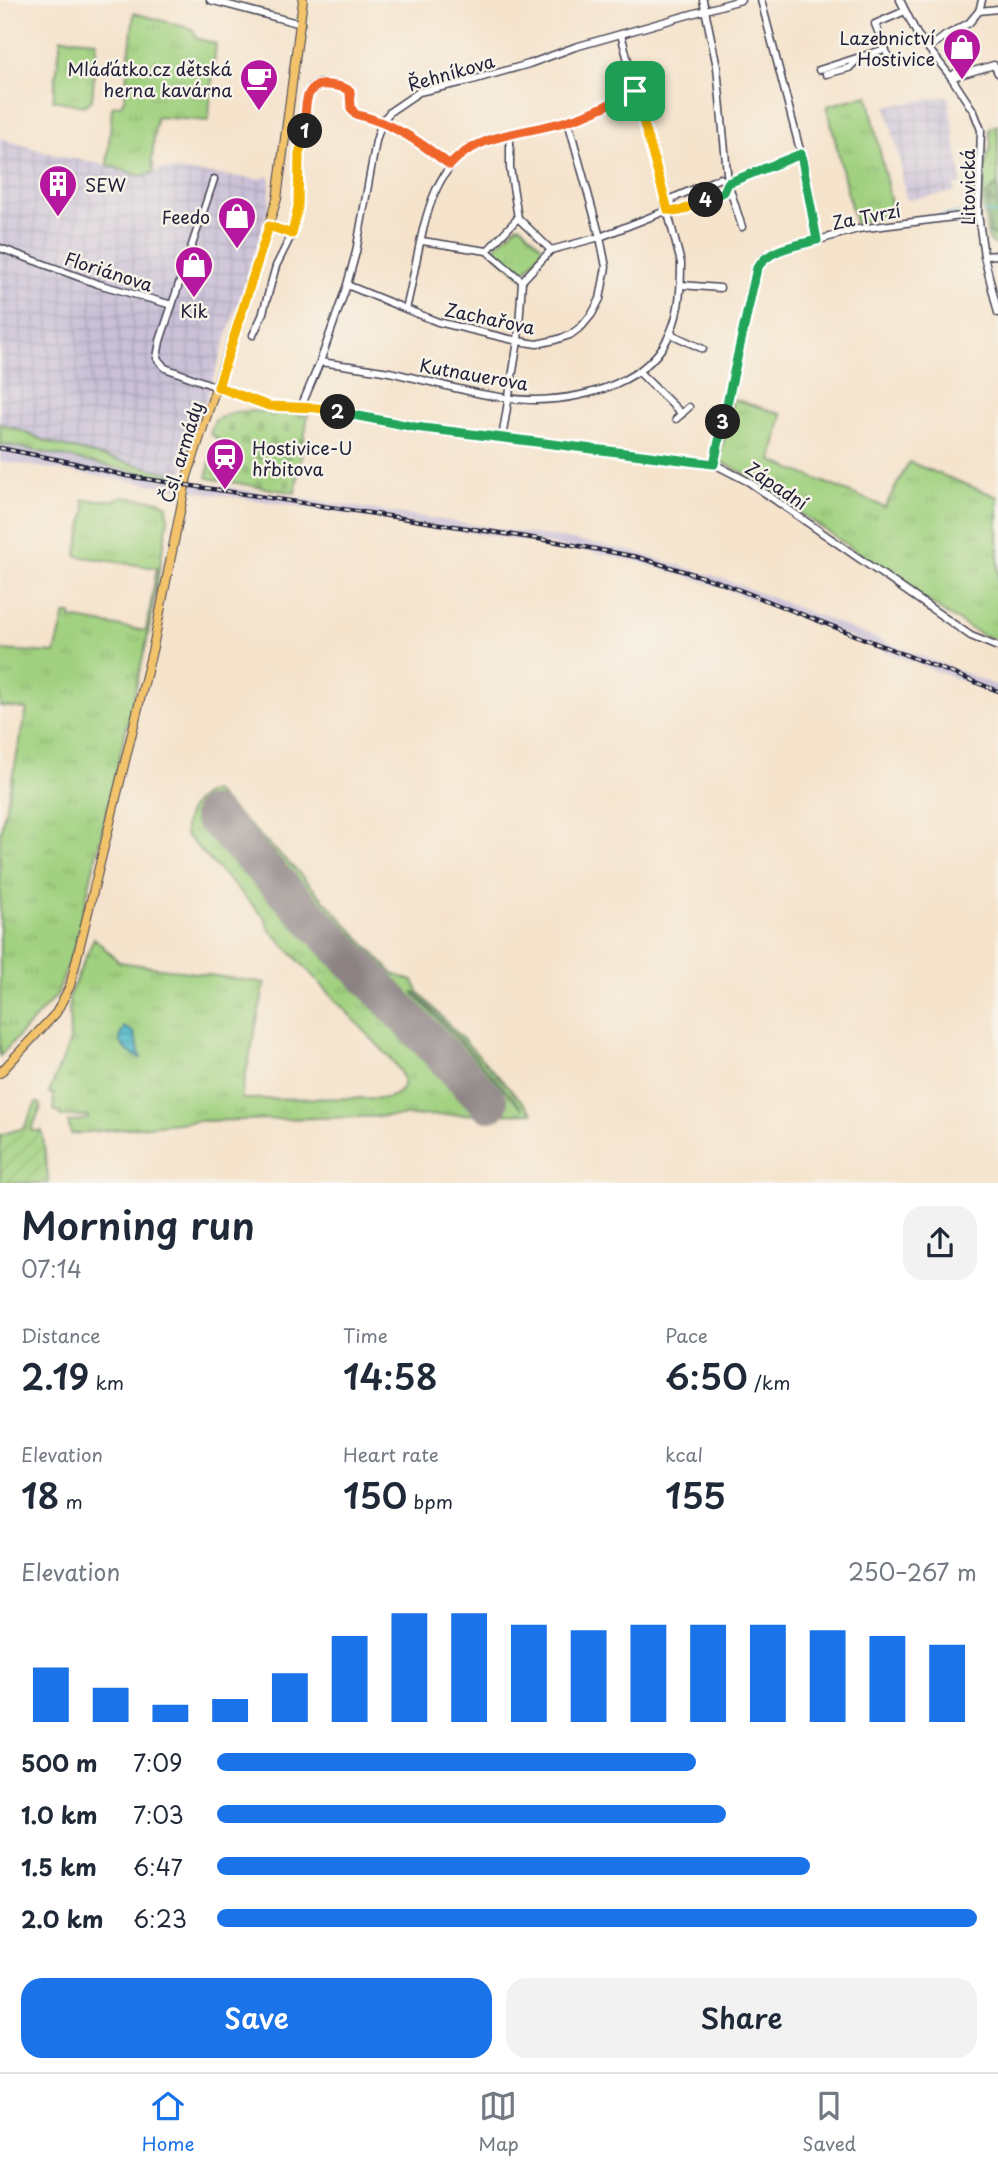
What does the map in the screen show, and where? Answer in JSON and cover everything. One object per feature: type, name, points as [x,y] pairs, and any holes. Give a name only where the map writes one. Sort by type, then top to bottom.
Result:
[{"type":"main road","name":"Čsl. armády","points":[[0,1073],[56,1013],[70,986],[156,629],[187,477],[269,226],[280,182],[285,125],[303,0]]},
{"type":"street","points":[[210,0],[301,24]]},
{"type":"street","points":[[703,0],[717,67],[728,183],[742,227]]},
{"type":"street","name":"Řehníkova","points":[[382,121],[399,104],[419,92],[529,64],[621,34],[741,0]]},
{"type":"street","points":[[761,0],[801,154],[817,240]]},
{"type":"street","name":"Litovická","points":[[900,0],[917,34],[974,112],[981,130],[978,214],[984,256],[998,313]]},
{"type":"street","points":[[929,48],[969,23],[979,11],[982,0]]},
{"type":"street","points":[[979,11],[998,9]]},
{"type":"street","points":[[891,64],[874,24],[905,11]]},
{"type":"street","name":"Kutnauerova","points":[[320,362],[534,400],[569,397],[603,389],[639,372],[654,356],[671,334],[681,285],[681,263],[621,34]]},
{"type":"street","points":[[945,36],[956,53],[961,68],[951,77]]},
{"type":"street","points":[[822,72],[885,49]]},
{"type":"street","points":[[951,77],[994,65],[998,74]]},
{"type":"street","points":[[253,335],[262,316],[276,266],[292,234],[298,207],[299,154],[305,134],[307,96],[311,87],[319,83],[343,86],[350,91],[351,108],[355,114],[382,121],[423,145],[450,165]]},
{"type":"street","points":[[406,309],[427,215],[436,189],[450,165],[461,153],[491,138],[568,121],[605,107],[635,91]]},
{"type":"street","points":[[300,407],[320,362],[347,285],[356,253],[382,121]]},
{"type":"street","name":"Zachařova","points":[[347,285],[438,322],[518,341],[537,344],[570,335],[592,314],[600,299],[606,267],[568,121]]},
{"type":"street","points":[[510,135],[510,168],[518,218],[551,250]]},
{"type":"street","points":[[502,438],[518,341],[522,281],[551,250],[600,237],[668,210],[680,211],[724,192],[728,183],[801,154]]},
{"type":"street","points":[[668,210],[673,198],[720,178],[728,183]]},
{"type":"street","points":[[172,305],[214,179]]},
{"type":"street","name":"Za Tvrzí","points":[[714,464],[757,268],[763,258],[772,253],[858,229],[978,214]]},
{"type":"street","points":[[487,251],[518,218]]},
{"type":"street","points":[[269,226],[292,234]]},
{"type":"street","points":[[422,241],[487,251],[522,281]]},
{"type":"street","name":"Floriánova","points":[[0,248],[98,284],[172,305],[157,358],[165,368],[218,387]]},
{"type":"street","points":[[984,256],[998,255]]},
{"type":"street","points":[[681,285],[720,288]]},
{"type":"street","points":[[671,334],[703,349]]},
{"type":"street","points":[[639,372],[679,416],[690,407]]},
{"type":"street","name":"Západní","points":[[218,387],[269,406],[317,408],[415,427],[714,464],[749,482],[971,636],[998,648]]},
{"type":"shaded area","points":[[948,96],[962,184],[954,186],[955,192],[906,200],[901,165],[886,106]]},
{"type":"shaded area","points":[[0,138],[141,176],[162,169],[259,179],[270,176],[270,197],[263,227],[183,470],[177,475],[54,444],[0,423]]},
{"type":"shaded area","points":[[0,444],[71,457],[127,472],[586,542],[638,553],[721,578],[998,686],[998,695],[718,586],[636,561],[584,550],[0,461]]},
{"type":"green space","points":[[134,13],[193,29],[196,38],[216,44],[208,121],[156,117],[152,160],[154,172],[141,176],[107,165],[112,109],[124,100]]},
{"type":"green space","points":[[61,38],[97,41],[92,100],[84,106],[53,100]]},
{"type":"green space","points":[[868,95],[893,213],[855,224],[827,106]]},
{"type":"green space","points":[[998,125],[998,247],[988,239],[982,199],[987,155],[991,146],[989,131],[991,127]]},
{"type":"green space","points":[[998,184],[998,237],[990,234],[986,195]]},
{"type":"green space","points":[[518,225],[544,249],[521,276],[495,254],[495,247]]},
{"type":"green space","points":[[733,399],[782,414],[772,461],[885,507],[909,462],[998,497],[998,640],[980,634],[945,613],[740,471],[719,461]]},
{"type":"green space","points":[[235,412],[308,415],[295,493],[207,478],[213,446],[218,443],[216,437],[210,434],[215,420]]},
{"type":"green space","points":[[0,423],[54,444],[177,475],[177,479],[0,444]]},
{"type":"green space","points":[[122,497],[160,501],[167,506],[168,520],[147,640],[76,941],[57,995],[0,1056],[0,834],[27,709],[0,706],[0,650],[55,653],[65,614],[71,614],[71,618],[146,631],[157,568],[76,556],[86,510],[83,500],[114,500]]},
{"type":"green space","points":[[213,791],[293,867],[393,974],[413,981],[419,993],[533,1113],[197,1121],[71,1134],[68,1122],[88,1119],[88,1116],[61,1116],[60,1112],[54,1110],[53,1094],[49,1093],[70,1041],[69,996],[94,938],[119,962],[265,983],[241,1097],[243,1099],[387,1098],[403,1087],[402,1076],[391,1059],[268,928],[266,919],[185,834],[186,820],[191,808]],"holes":[[[415,992],[523,1109],[414,994]]]},
{"type":"green space","points":[[36,1103],[41,1107],[31,1131],[42,1131],[49,1183],[0,1183],[0,1135],[24,1128]]},
{"type":"water","points":[[124,1027],[134,1033],[141,1058],[122,1045],[120,1037]]},
{"type":"waterway","points":[[932,217],[973,210]]},
{"type":"waterway","points":[[983,212],[998,214]]},
{"type":"runway","points":[[212,815],[489,1103]]},
{"type":"railway","points":[[0,448],[127,476],[558,542],[637,557],[719,582],[998,691]]},
{"type":"place","name":"Lazebnictví Hostivice","points":[[962,81]]},
{"type":"place","name":"Mláďátko.cz dětská herna kavárna","points":[[259,112]]},
{"type":"place","name":"SEW","points":[[58,218]]},
{"type":"place","name":"Feedo","points":[[237,250]]},
{"type":"place","name":"Kik","points":[[194,299]]},
{"type":"place","name":"Hostivice-U hřbitova","points":[[225,491]]},
{"type":"route","points":[[319,83],[343,86],[350,91],[351,108],[355,114],[382,121],[423,145],[450,165],[461,153],[491,138],[568,121],[605,107],[635,91],[668,210],[680,211],[724,192],[728,183],[801,154],[817,240],[772,253],[763,258],[757,268],[714,464],[415,427],[317,408],[269,406],[218,387],[269,226],[292,234],[298,207],[299,154],[305,134],[307,96],[311,87],[319,83]]}]
